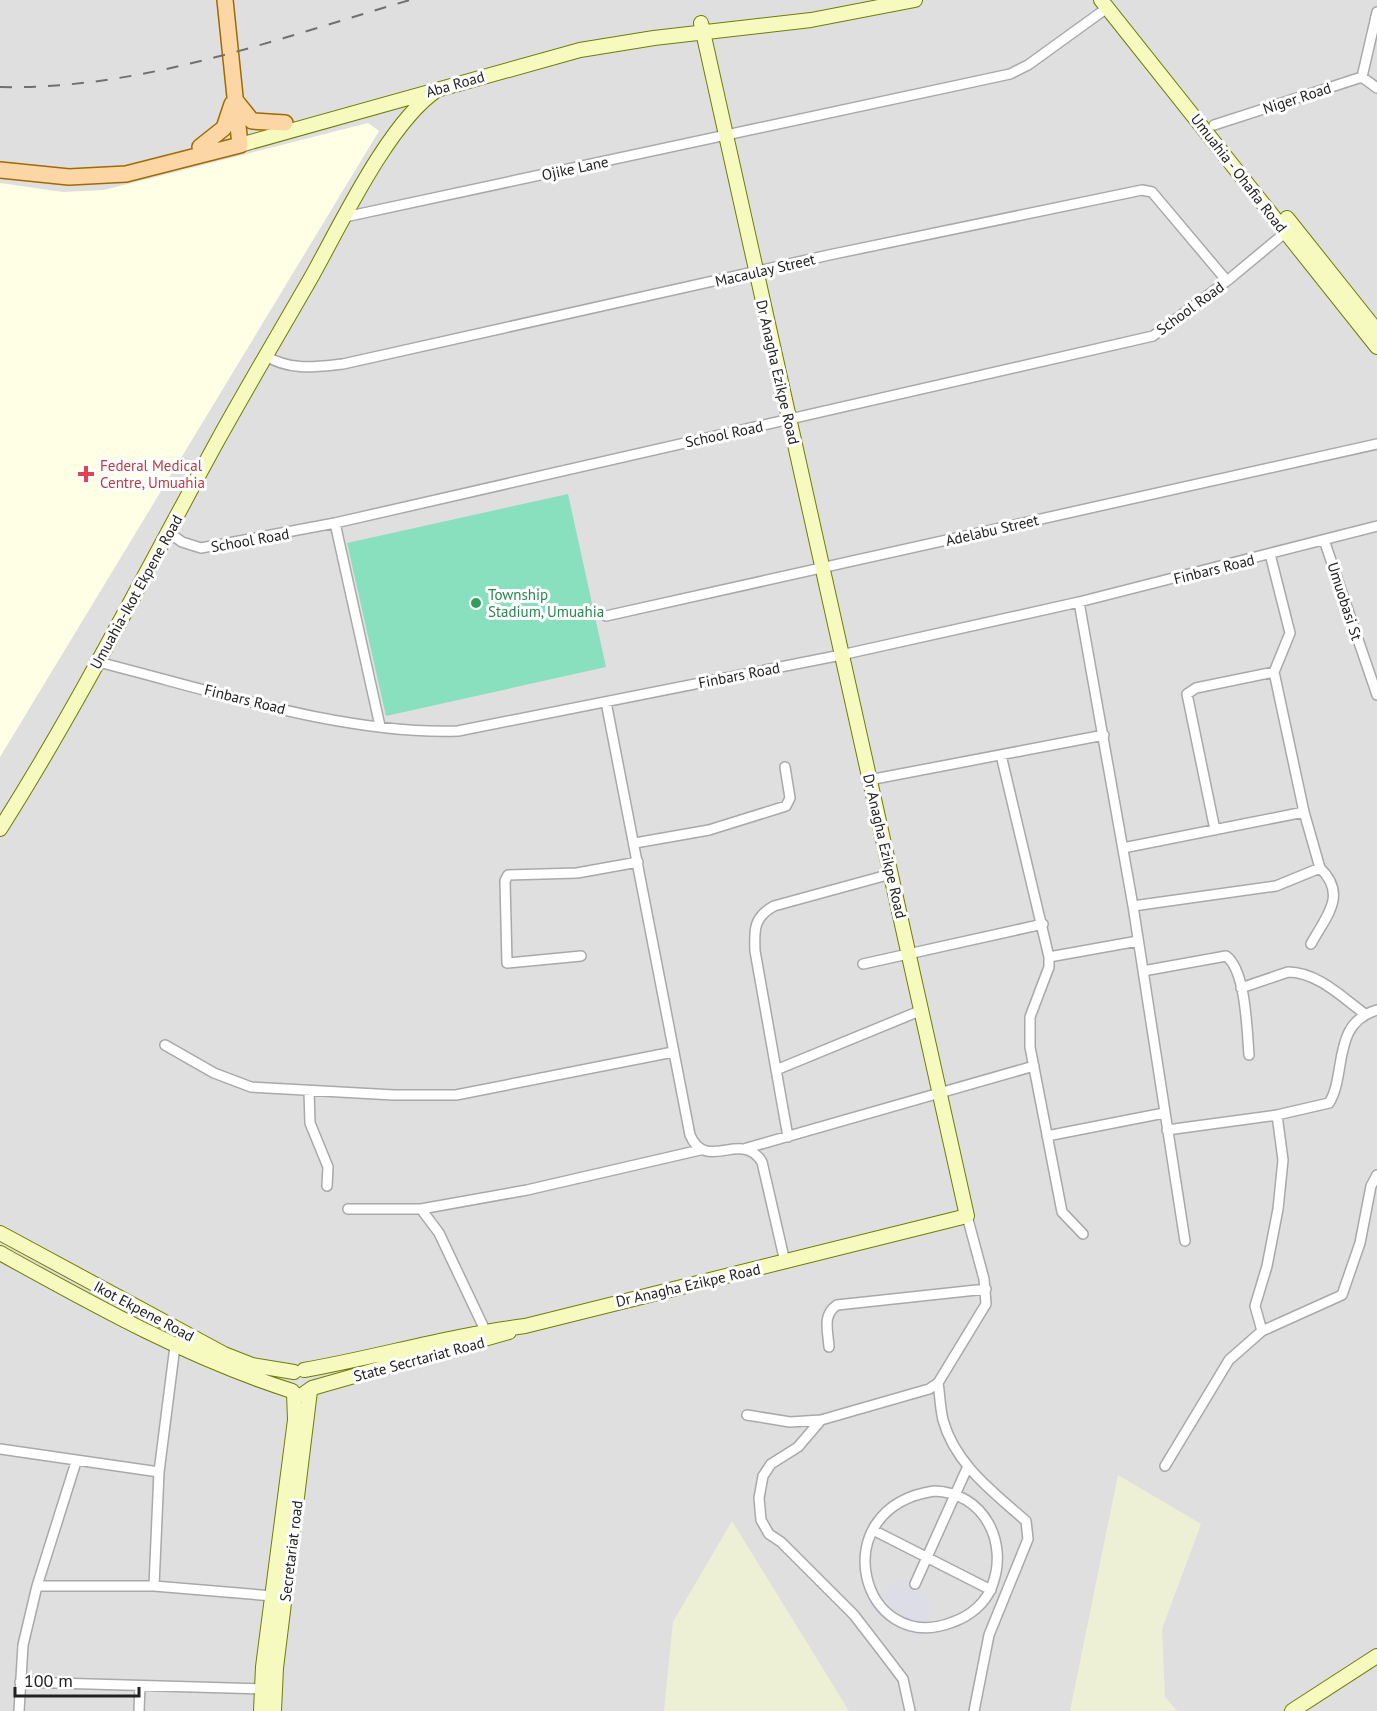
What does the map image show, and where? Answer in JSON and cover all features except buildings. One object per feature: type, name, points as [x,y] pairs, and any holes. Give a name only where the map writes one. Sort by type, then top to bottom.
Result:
[{"type":"main road","points":[[225,0],[239,141]]},
{"type":"main road","points":[[234,97],[243,113],[252,121],[285,123]]},
{"type":"main road","points":[[200,147],[224,128],[234,97]]},
{"type":"main road","name":"Aba Road","points":[[0,161],[44,167],[97,168],[146,161],[200,147],[239,141]]},
{"type":"main road","name":"Aba Road","points":[[0,170],[69,177],[126,174],[239,141]]},
{"type":"street","name":"Aba Road","points":[[239,141],[384,105],[404,94],[437,90],[580,50],[873,0]]},
{"type":"street","name":"Aba Road","points":[[239,141],[285,123],[404,94],[578,42],[701,28],[811,20],[915,0]]},
{"type":"street","name":"Ojike Lane","points":[[345,217],[1010,74],[1028,65],[1107,3]]},
{"type":"street","name":"Umuahia - Ohafia Road","points":[[1107,3],[1214,125],[1377,331]]},
{"type":"street","name":"Umuahia - Ohafia Road","points":[[1107,3],[1377,346]]},
{"type":"street","points":[[1377,12],[1362,77],[1377,88]]},
{"type":"street","name":"Dr Anagha Ezikpe Road","points":[[525,1326],[967,1216],[701,28]]},
{"type":"street","name":"Niger Road","points":[[1214,125],[1362,77]]},
{"type":"street","points":[[394,134],[412,113],[437,90]]},
{"type":"street","points":[[404,94],[412,113]]},
{"type":"street","points":[[394,134],[404,94]]},
{"type":"street","points":[[384,105],[393,108],[398,119]]},
{"type":"street","name":"Umuahia-Ikot Ekpene Road","points":[[0,829],[98,662],[266,356],[394,134]]},
{"type":"street","name":"Macaulay Street","points":[[266,356],[279,364],[298,368],[343,364],[829,255],[1147,190],[1227,281]]},
{"type":"street","name":"School Road","points":[[168,532],[182,542],[201,548],[335,524],[1153,336],[1227,281],[1286,232]]},
{"type":"street","name":"Adelabu Street","points":[[606,616],[1377,444]]},
{"type":"street","points":[[335,524],[380,726]]},
{"type":"street","name":"Finbars Road","points":[[98,662],[314,716],[414,733],[458,732],[841,655],[1079,602],[1376,528]]},
{"type":"street","name":"Umuobasi St","points":[[1324,540],[1377,695]]},
{"type":"street","points":[[1270,554],[1290,633],[1274,672],[1304,812],[1320,868],[1333,880],[1335,892],[1332,905],[1311,944]]},
{"type":"street","points":[[1079,602],[1133,906],[1185,1241]]},
{"type":"street","points":[[1215,830],[1187,694],[1196,688],[1274,672]]},
{"type":"street","points":[[606,702],[635,843],[673,1053],[694,1145],[706,1152],[753,1149],[1034,1066]]},
{"type":"street","points":[[869,780],[1104,735]]},
{"type":"street","points":[[1001,755],[1049,957],[1049,967],[1030,1017],[1034,1066],[1062,1212],[1083,1234]]},
{"type":"street","points":[[635,843],[709,830],[786,806],[790,798],[785,767]]},
{"type":"street","points":[[1123,848],[1304,812]]},
{"type":"street","points":[[581,956],[507,963],[505,881],[508,875],[569,873],[638,862]]},
{"type":"street","points":[[1133,906],[1276,886],[1298,880],[1320,868]]},
{"type":"street","points":[[788,1137],[755,951],[755,922],[762,913],[774,906],[891,874]]},
{"type":"street","points":[[863,964],[1043,924]]},
{"type":"street","points":[[1049,957],[1138,941]]},
{"type":"street","points":[[1143,971],[1226,956],[1231,960],[1242,988],[1249,1055]]},
{"type":"street","points":[[1242,988],[1288,972],[1296,972],[1326,985],[1365,1014]]},
{"type":"street","points":[[776,1070],[922,1010]]},
{"type":"street","points":[[1167,1130],[1277,1115],[1329,1103],[1342,1048],[1360,1017],[1377,1010]]},
{"type":"street","points":[[165,1045],[214,1072],[251,1087],[456,1095],[673,1053]]},
{"type":"street","points":[[309,1091],[310,1123],[328,1167],[327,1185]]},
{"type":"street","points":[[1047,1136],[1164,1113]]},
{"type":"street","points":[[1262,1331],[1255,1306],[1269,1255],[1283,1160],[1277,1115]]},
{"type":"street","points":[[753,1149],[762,1162],[785,1262]]},
{"type":"street","points":[[348,1209],[421,1209],[527,1190],[700,1150]]},
{"type":"street","points":[[1165,1466],[1229,1360],[1262,1331],[1342,1295],[1360,1243],[1371,1186],[1377,1175]]},
{"type":"street","points":[[421,1209],[439,1233],[485,1330]]},
{"type":"street","points":[[747,1415],[790,1422],[821,1420],[929,1389],[938,1383],[986,1304],[986,1289],[967,1216]]},
{"type":"street","name":"Ikot Ekpene Road","points":[[0,1233],[224,1354],[252,1365],[299,1371],[364,1359],[485,1330],[525,1326]]},
{"type":"street","points":[[0,1253],[175,1346],[261,1382],[293,1392],[305,1394],[311,1390],[313,1379],[299,1371],[288,1381],[293,1392],[294,1420],[261,1711]]},
{"type":"street","points":[[829,1347],[826,1318],[831,1309],[837,1305],[986,1289]]},
{"type":"street","name":"State Secrtariat Road","points":[[311,1390],[495,1339],[525,1326]]},
{"type":"street","points":[[154,1586],[159,1473],[175,1346]]},
{"type":"street","points":[[938,1383],[943,1420],[956,1452],[984,1484],[1026,1521],[1029,1528],[1028,1539],[989,1635],[974,1711]]},
{"type":"street","name":"Secretariat road","points":[[274,1711],[276,1668],[311,1390]]},
{"type":"street","points":[[821,1420],[798,1448],[771,1464],[763,1476],[759,1498],[761,1520],[769,1534],[781,1542],[854,1615],[903,1679],[910,1711]]},
{"type":"street","points":[[0,1449],[159,1473]]},
{"type":"street","points":[[19,1711],[23,1645],[37,1586],[76,1461]]},
{"type":"street","points":[[915,1584],[968,1466]]},
{"type":"street","points":[[934,1491],[955,1494],[976,1509],[994,1533],[999,1562],[991,1590],[976,1609],[952,1623],[925,1629],[904,1623],[883,1607],[867,1584],[864,1557],[873,1530],[891,1509],[914,1495],[934,1491]]},
{"type":"street","points":[[873,1530],[991,1590]]},
{"type":"street","points":[[37,1586],[154,1586],[273,1596]]},
{"type":"street","points":[[1292,1711],[1377,1656]]},
{"type":"street","points":[[20,1682],[262,1689]]},
{"type":"street","points":[[139,1711],[140,1686]]},
{"type":"shaded area","points":[[0,0],[1377,0],[1377,1711],[0,1711]]},
{"type":"shaded area","name":"Federal Medical Centre, Umuahia","points":[[368,123],[379,131],[0,757],[0,183],[63,192],[104,190]]},
{"type":"shaded area","points":[[1118,1475],[1201,1524],[1162,1629],[1165,1697],[1177,1711],[1070,1711]]},
{"type":"shaded area","points":[[732,1521],[849,1711],[664,1711],[673,1622]]},
{"type":"shaded area","points":[[900,1581],[915,1584],[929,1599],[930,1614],[925,1629],[926,1634],[909,1637],[912,1631],[894,1625],[883,1614],[880,1619],[868,1605],[891,1584]]},
{"type":"green space","name":"Township Stadium, Umuahia","points":[[568,494],[606,667],[386,716],[347,543]]},
{"type":"railway","points":[[0,87],[53,86],[156,71],[259,45],[410,0]]},
{"type":"place","name":"Federal Medical Centre, Umuahia","points":[[86,474]]},
{"type":"place","name":"Township Stadium, Umuahia","points":[[476,603]]}]
